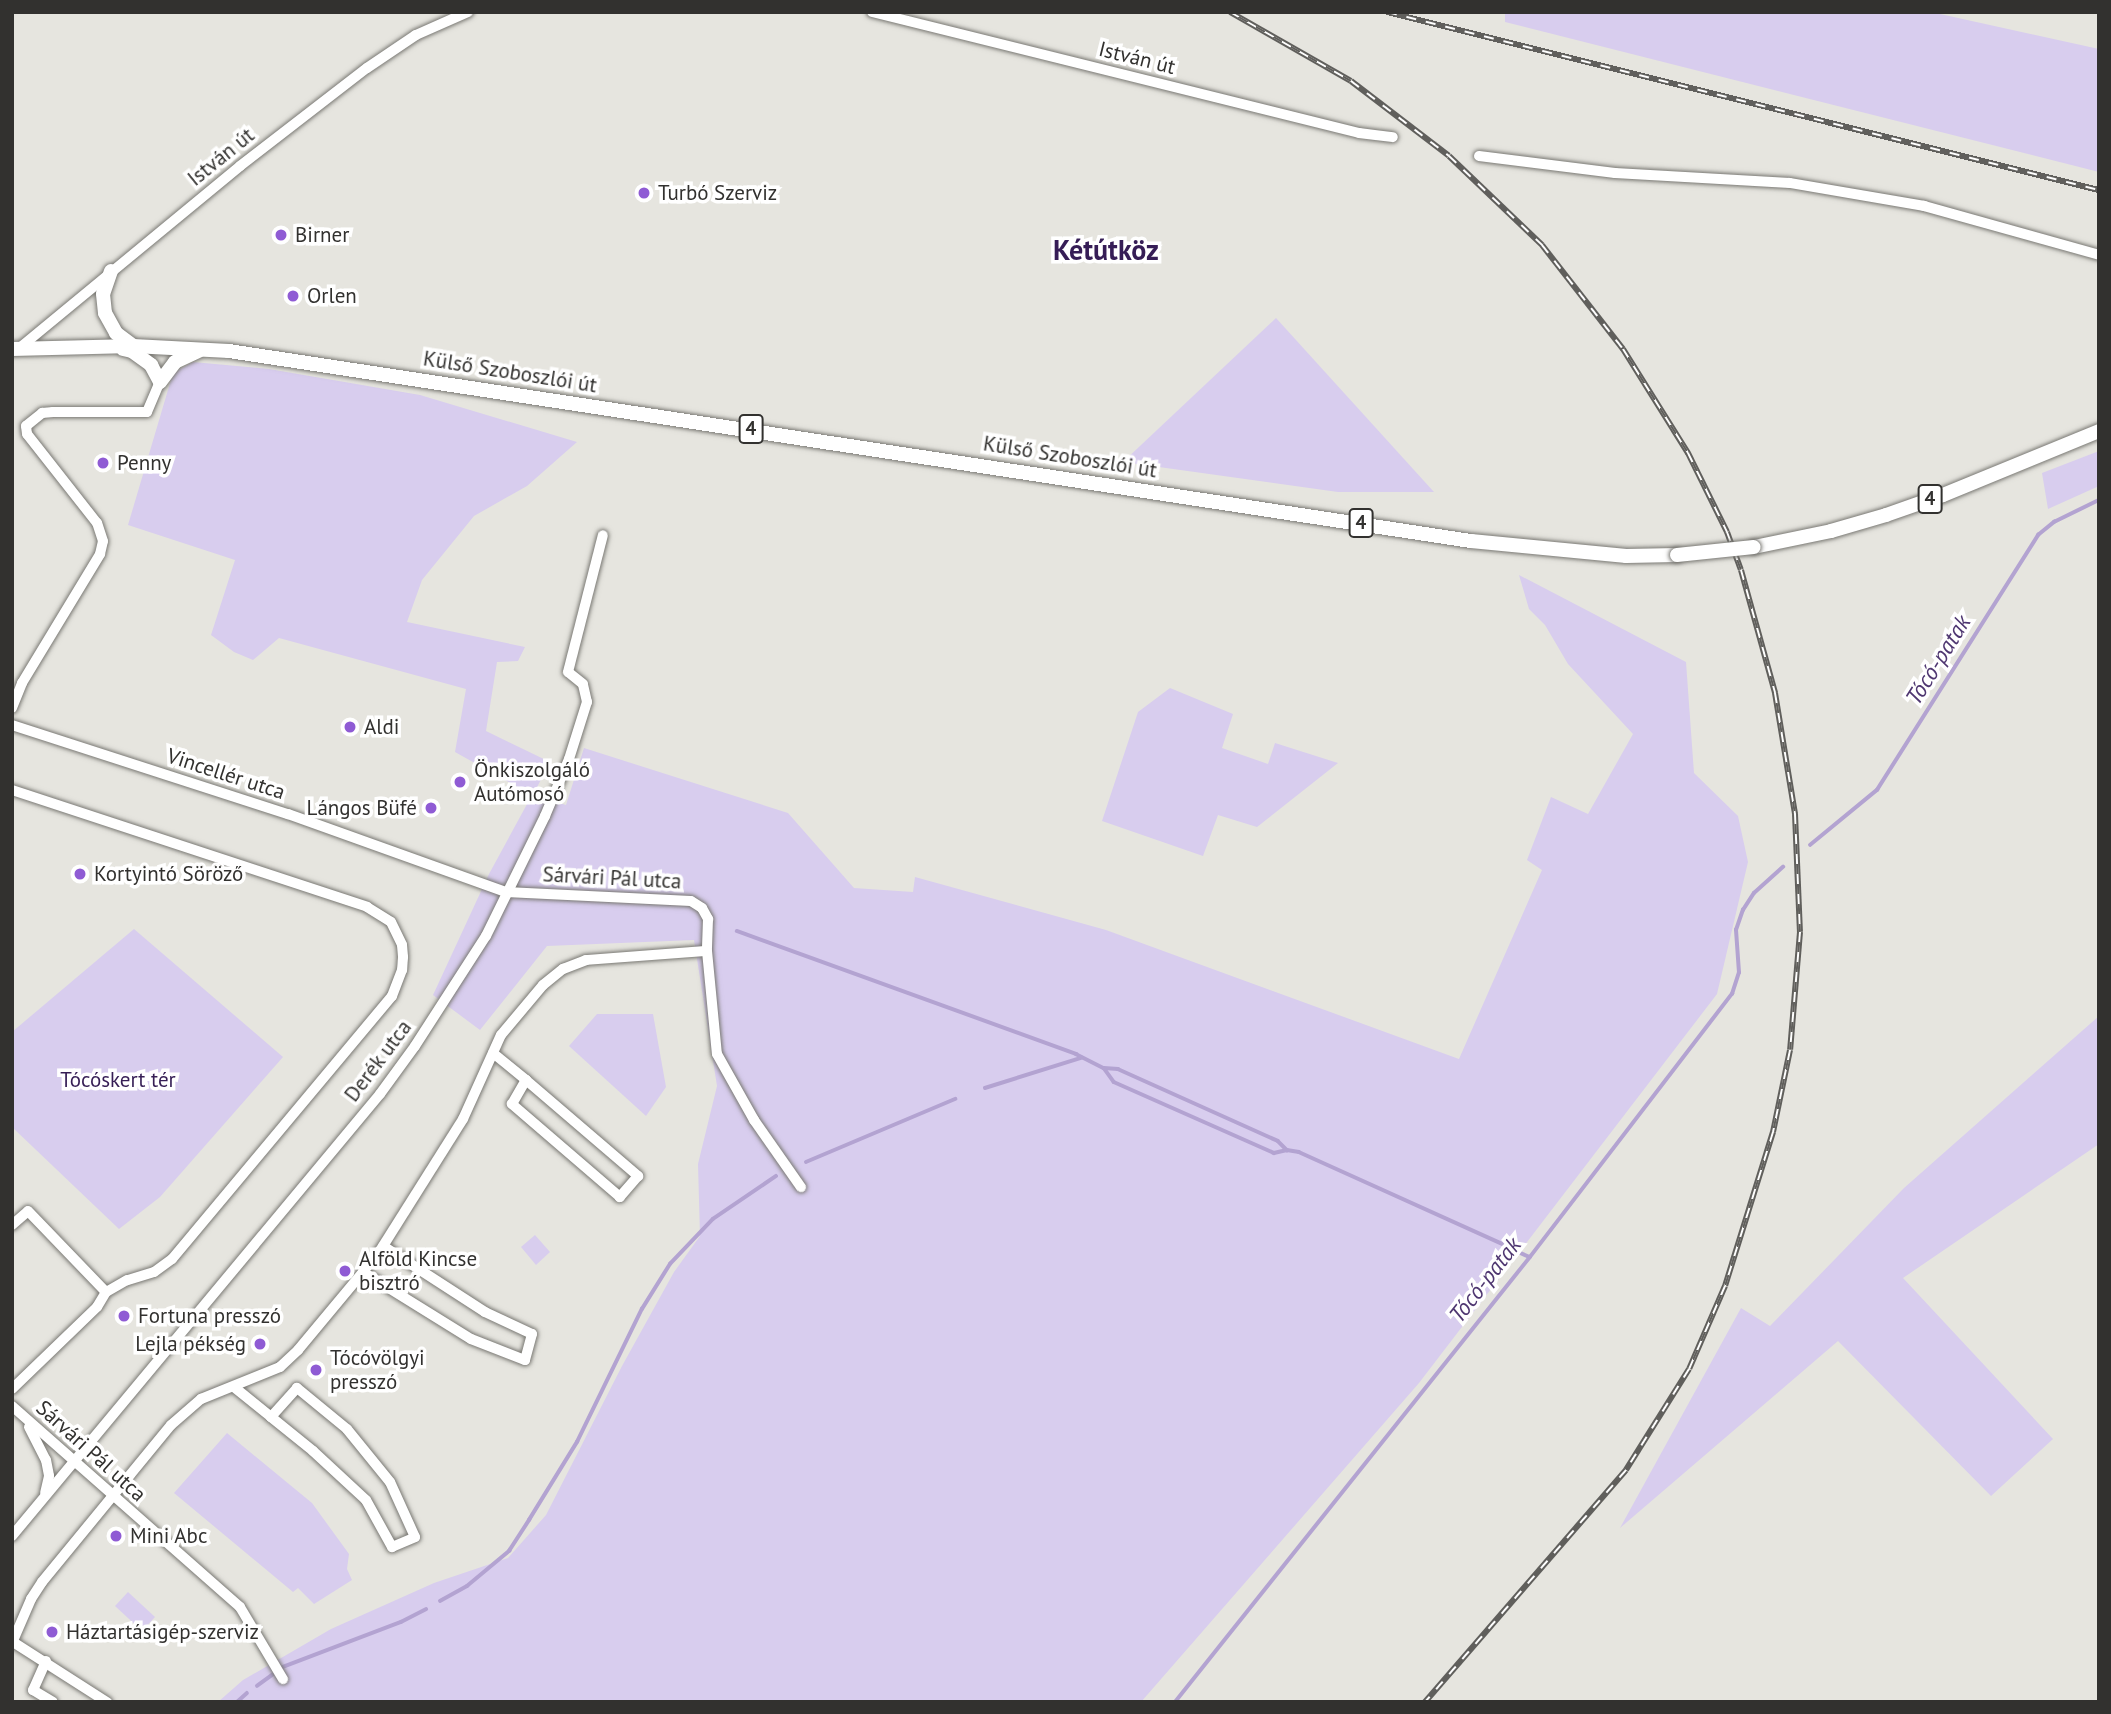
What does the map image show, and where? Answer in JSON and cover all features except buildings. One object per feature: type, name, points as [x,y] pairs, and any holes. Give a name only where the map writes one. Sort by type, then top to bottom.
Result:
[{"type":"main road","points":[[111,271],[103,294],[105,313],[116,333],[134,346]]},
{"type":"main road","name":"Külső Szoboszlói út","points":[[15,351],[134,346],[207,349],[289,359],[1471,541],[1626,556],[1677,555],[1754,547],[1831,531],[1943,495],[2099,431]]},
{"type":"main road","points":[[111,347],[141,356],[151,365],[160,382],[175,362],[207,349]]},
{"type":"street","name":"István út","points":[[15,351],[111,271],[367,68],[416,35],[468,12]]},
{"type":"street","name":"István út","points":[[872,12],[1359,133],[1393,137]]},
{"type":"street","points":[[1479,156],[1615,173],[1790,183],[1924,206],[2099,255]]},
{"type":"street","points":[[12,708],[22,683],[100,554],[103,541],[97,523],[27,434],[26,426],[42,413],[147,412],[160,382]]},
{"type":"street","name":"Derék utca","points":[[12,1536],[380,1094],[453,989],[486,936],[545,816],[569,759],[587,702],[583,684],[568,672],[603,535]]},
{"type":"street","name":"Vincellér utca","points":[[12,725],[276,810],[506,892]]},
{"type":"street","name":"Derék utca","points":[[12,790],[367,907],[390,922],[402,945],[402,970],[392,996],[172,1259],[154,1272],[127,1280],[106,1292],[97,1307],[12,1389]]},
{"type":"street","name":"Sárvári Pál utca","points":[[506,892],[691,901],[702,908],[708,919],[707,951],[717,1054],[754,1120],[801,1187]]},
{"type":"street","points":[[107,1702],[46,1661],[13,1643],[30,1599],[42,1581],[171,1425],[201,1399],[280,1367],[299,1350],[383,1246],[463,1119],[501,1035],[542,985],[563,969],[586,960],[707,951]]},
{"type":"street","points":[[493,1053],[526,1080],[638,1177],[620,1197],[512,1104],[526,1080]]},
{"type":"street","points":[[12,1225],[27,1211],[106,1292]]},
{"type":"street","points":[[363,1272],[471,1339],[525,1360],[532,1334],[485,1312],[383,1246]]},
{"type":"street","points":[[234,1387],[366,1500],[392,1547],[415,1537],[390,1482],[346,1429],[297,1388],[271,1417]]},
{"type":"street","points":[[15,1408],[33,1433],[46,1460],[49,1476],[42,1499]]},
{"type":"street","name":"Sárvári Pál utca","points":[[15,1408],[240,1607],[283,1679]]},
{"type":"street","points":[[46,1661],[33,1690],[52,1702]]},
{"type":"green space","points":[[1505,12],[1931,12],[2099,49],[2099,172],[1505,22]]},
{"type":"green space","points":[[1276,318],[1434,492],[1338,492],[1123,462]]},
{"type":"green space","points":[[193,362],[269,369],[420,395],[577,442],[527,486],[474,516],[422,580],[407,622],[525,647],[518,661],[497,662],[486,731],[550,762],[533,795],[566,805],[584,748],[788,813],[854,888],[913,892],[915,877],[1106,930],[1459,1059],[1542,870],[1527,860],[1551,797],[1588,814],[1633,734],[1568,664],[1545,625],[1529,609],[1519,575],[1686,662],[1694,773],[1738,816],[1748,862],[1717,994],[1419,1383],[1141,1702],[218,1702],[243,1680],[331,1629],[434,1583],[508,1558],[546,1515],[622,1366],[674,1272],[700,1236],[698,1164],[717,1086],[694,940],[547,946],[480,1030],[433,995],[489,874],[532,795],[455,752],[466,689],[279,638],[253,660],[234,652],[211,635],[235,560],[128,525],[173,373]]},
{"type":"green space","points":[[2099,451],[2099,486],[2048,509],[2042,473]]},
{"type":"green space","points":[[1170,688],[1233,714],[1222,748],[1268,764],[1275,743],[1338,763],[1257,827],[1218,815],[1203,856],[1102,821],[1138,712]]},
{"type":"green space","name":"Tócóskert tér","points":[[134,929],[283,1057],[160,1197],[119,1229],[12,1127],[12,1032]]},
{"type":"green space","points":[[597,1014],[653,1014],[666,1087],[646,1116],[569,1046]]},
{"type":"green space","points":[[2099,1016],[2099,1144],[1903,1278],[2053,1439],[1991,1496],[1838,1341],[1620,1528],[1741,1308],[1770,1326],[1904,1188]]},
{"type":"green space","points":[[535,1235],[550,1252],[536,1265],[521,1247]]},
{"type":"green space","points":[[227,1433],[312,1503],[349,1554],[347,1569],[352,1580],[314,1604],[298,1588],[293,1592],[174,1493]]},
{"type":"green space","points":[[128,1592],[155,1617],[142,1631],[115,1606]]},
{"type":"waterway","name":"Tócó-patak","points":[[1810,845],[1877,790],[2038,535],[2054,522],[2099,500]]},
{"type":"waterway","name":"Tócó-patak","points":[[1175,1702],[1530,1257],[1732,994],[1739,973],[1736,930],[1743,910],[1754,893],[1783,867]]},
{"type":"waterway","points":[[737,931],[1076,1054],[1104,1068],[1118,1069],[1278,1141],[1287,1150],[1299,1152],[1509,1247]]},
{"type":"waterway","points":[[985,1088],[1081,1058]]},
{"type":"waterway","points":[[1104,1068],[1114,1082],[1274,1153],[1287,1150]]},
{"type":"waterway","points":[[806,1162],[955,1099]]},
{"type":"waterway","points":[[440,1601],[467,1586],[509,1551],[577,1442],[642,1309],[670,1264],[713,1219],[776,1176]]},
{"type":"waterway","points":[[1514,1250],[1530,1257]]},
{"type":"waterway","points":[[283,1667],[401,1622],[426,1609]]},
{"type":"waterway","points":[[257,1686],[272,1675]]},
{"type":"waterway","points":[[237,1702],[247,1693]]},
{"type":"railway","points":[[1230,12],[1351,81],[1449,156],[1542,245],[1623,349],[1688,453],[1727,532],[1741,570],[1775,693],[1795,814],[1800,932],[1790,1050],[1773,1132],[1725,1286],[1689,1369],[1626,1470],[1425,1702]]},
{"type":"railway","points":[[1387,12],[2099,190]]},
{"type":"place","name":"Turbó Szerviz","points":[[644,193]]},
{"type":"place","name":"Birner","points":[[281,235]]},
{"type":"place","name":"Orlen","points":[[293,296]]},
{"type":"place","name":"Penny","points":[[103,463]]},
{"type":"place","name":"Aldi","points":[[350,727]]},
{"type":"place","name":"Önkiszolgáló Autómosó","points":[[460,782]]},
{"type":"place","name":"Lángos Büfé","points":[[431,808]]},
{"type":"place","name":"Kortyintó Söröző","points":[[80,874]]},
{"type":"place","name":"Alföld Kincse bisztró","points":[[345,1271]]},
{"type":"place","name":"Fortuna presszó","points":[[124,1316]]},
{"type":"place","name":"Lejla pékség","points":[[260,1344]]},
{"type":"place","name":"Tócóvölgyi presszó","points":[[316,1370]]},
{"type":"place","name":"Mini Abc","points":[[116,1536]]},
{"type":"place","name":"Háztartásigép-szerviz","points":[[52,1632]]},
{"type":"district","name":"Kétútköz","points":[[1106,250]]}]
